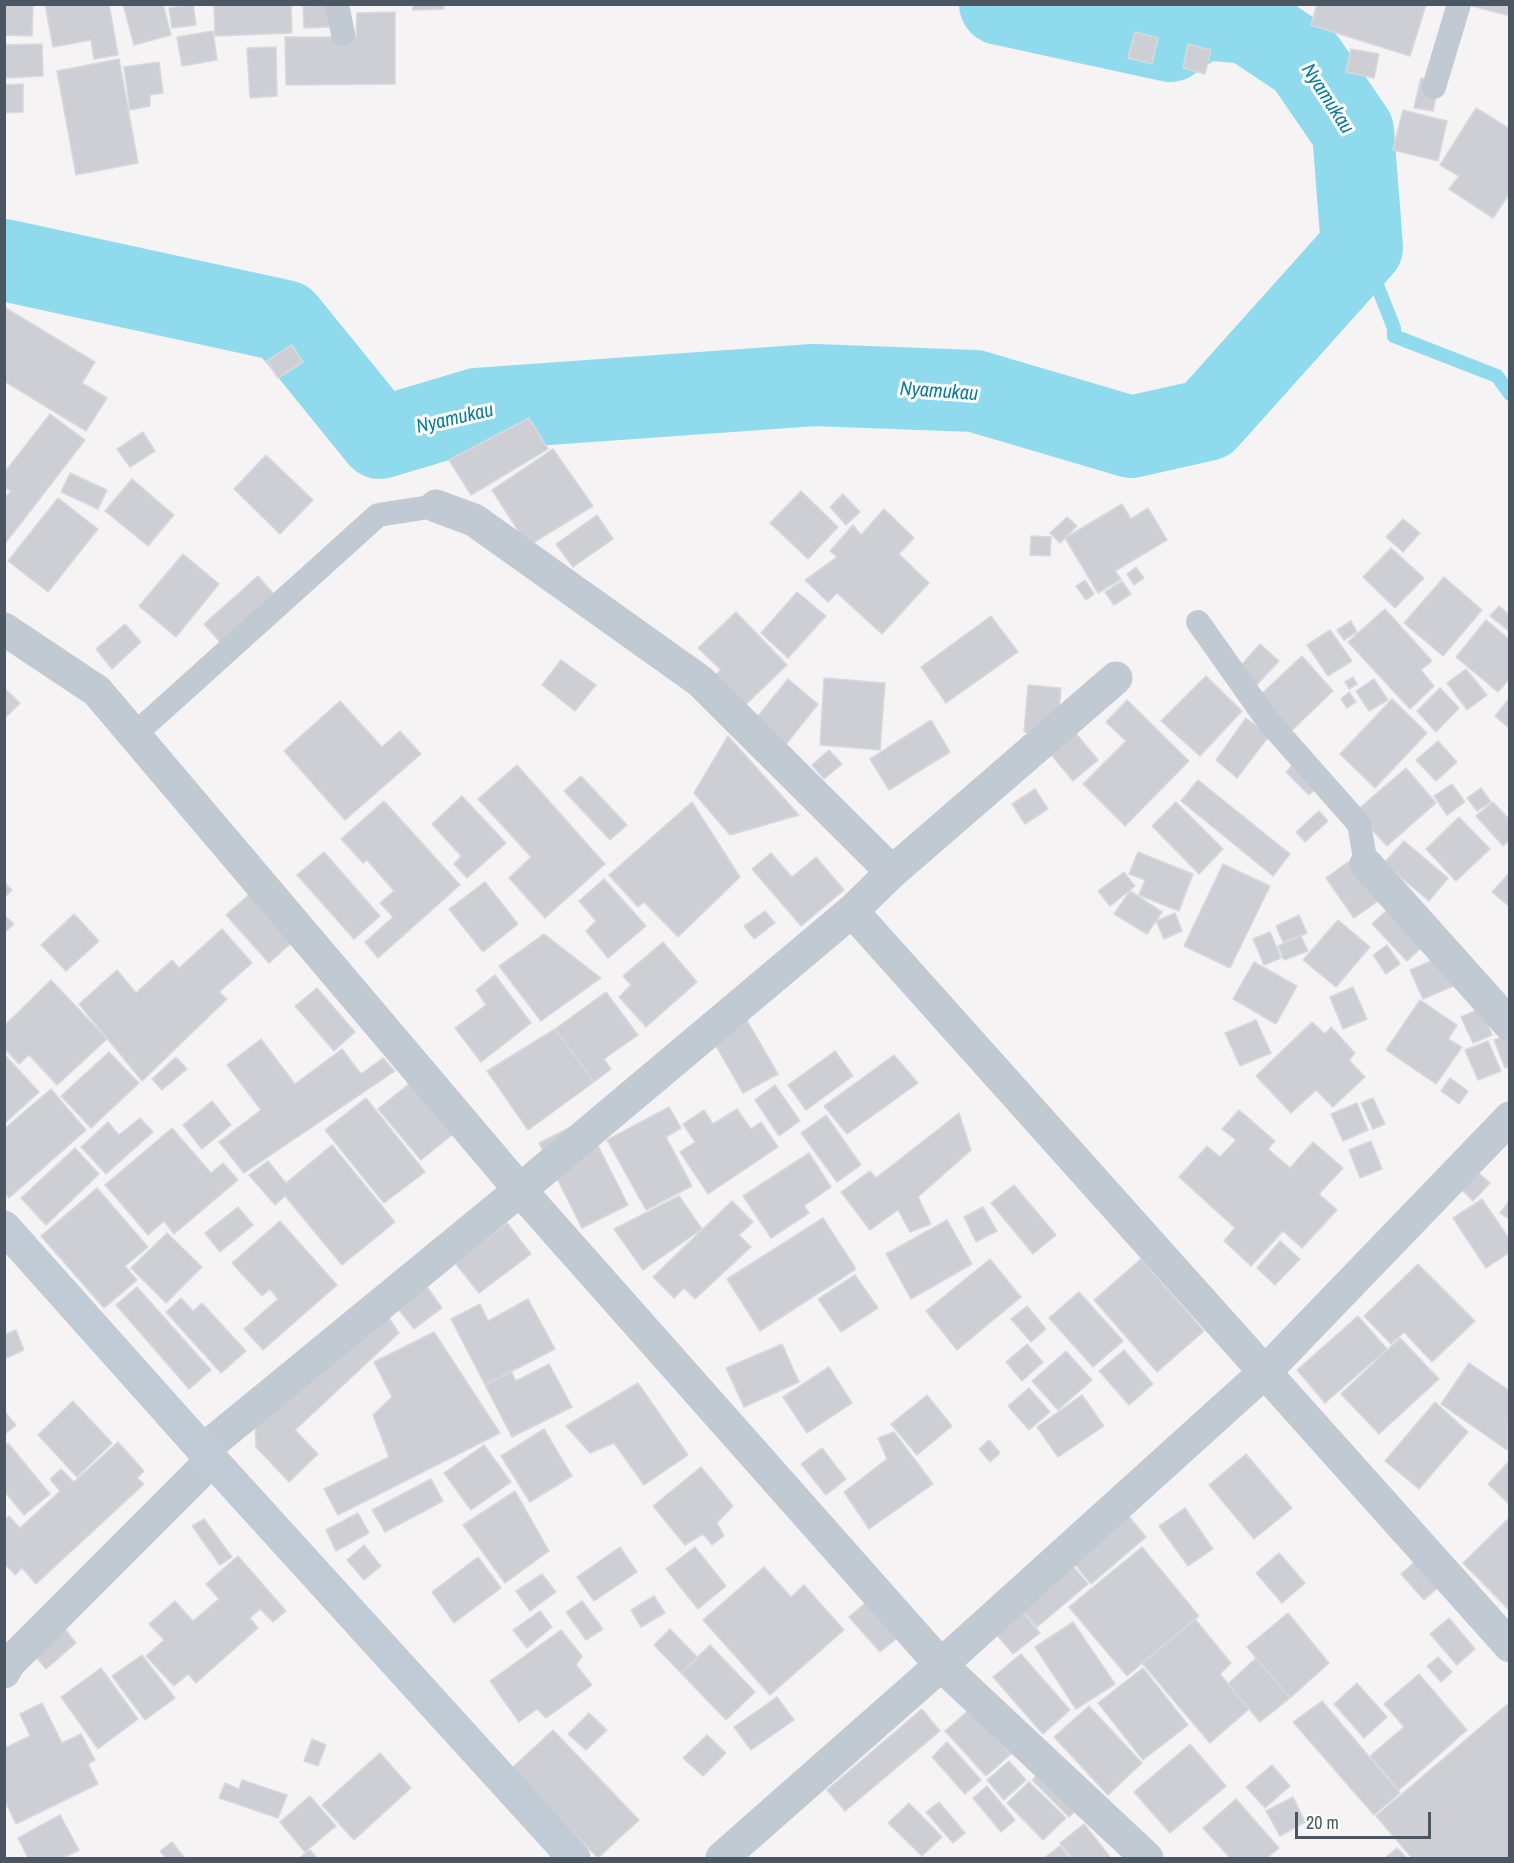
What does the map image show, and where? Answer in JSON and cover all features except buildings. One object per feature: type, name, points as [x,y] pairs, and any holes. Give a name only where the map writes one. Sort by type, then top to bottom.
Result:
[{"type":"street","points":[[436,506],[474,520],[700,681],[892,873]]},
{"type":"street","points":[[4,629],[97,691],[520,1190],[941,1665],[1147,1858]]},
{"type":"street","points":[[4,1672],[9,1663],[207,1455],[852,911],[892,873],[1116,678]]},
{"type":"street","points":[[1366,864],[1509,1024]]},
{"type":"street","points":[[852,911],[1266,1371],[1509,1646]]},
{"type":"street","points":[[722,1858],[941,1665],[1266,1371],[1509,1118]]},
{"type":"street","points":[[4,1227],[207,1455],[574,1858]]},
{"type":"lane","points":[[337,4],[343,33]]},
{"type":"lane","points":[[1434,87],[1458,4]]},
{"type":"lane","points":[[134,735],[378,515],[436,506]]},
{"type":"lane","points":[[1198,622],[1268,721],[1359,824],[1366,864]]},
{"type":"waterway","name":"Nyamukau","points":[[4,260],[285,321],[380,438],[477,409],[814,385],[975,391],[1131,437],[1207,420],[1362,247],[1353,131],[1305,61],[1248,23],[1202,19],[1170,41],[1000,4]]},
{"type":"waterway","points":[[1362,247],[1394,328],[1394,336],[1497,376],[1510,394]]}]
